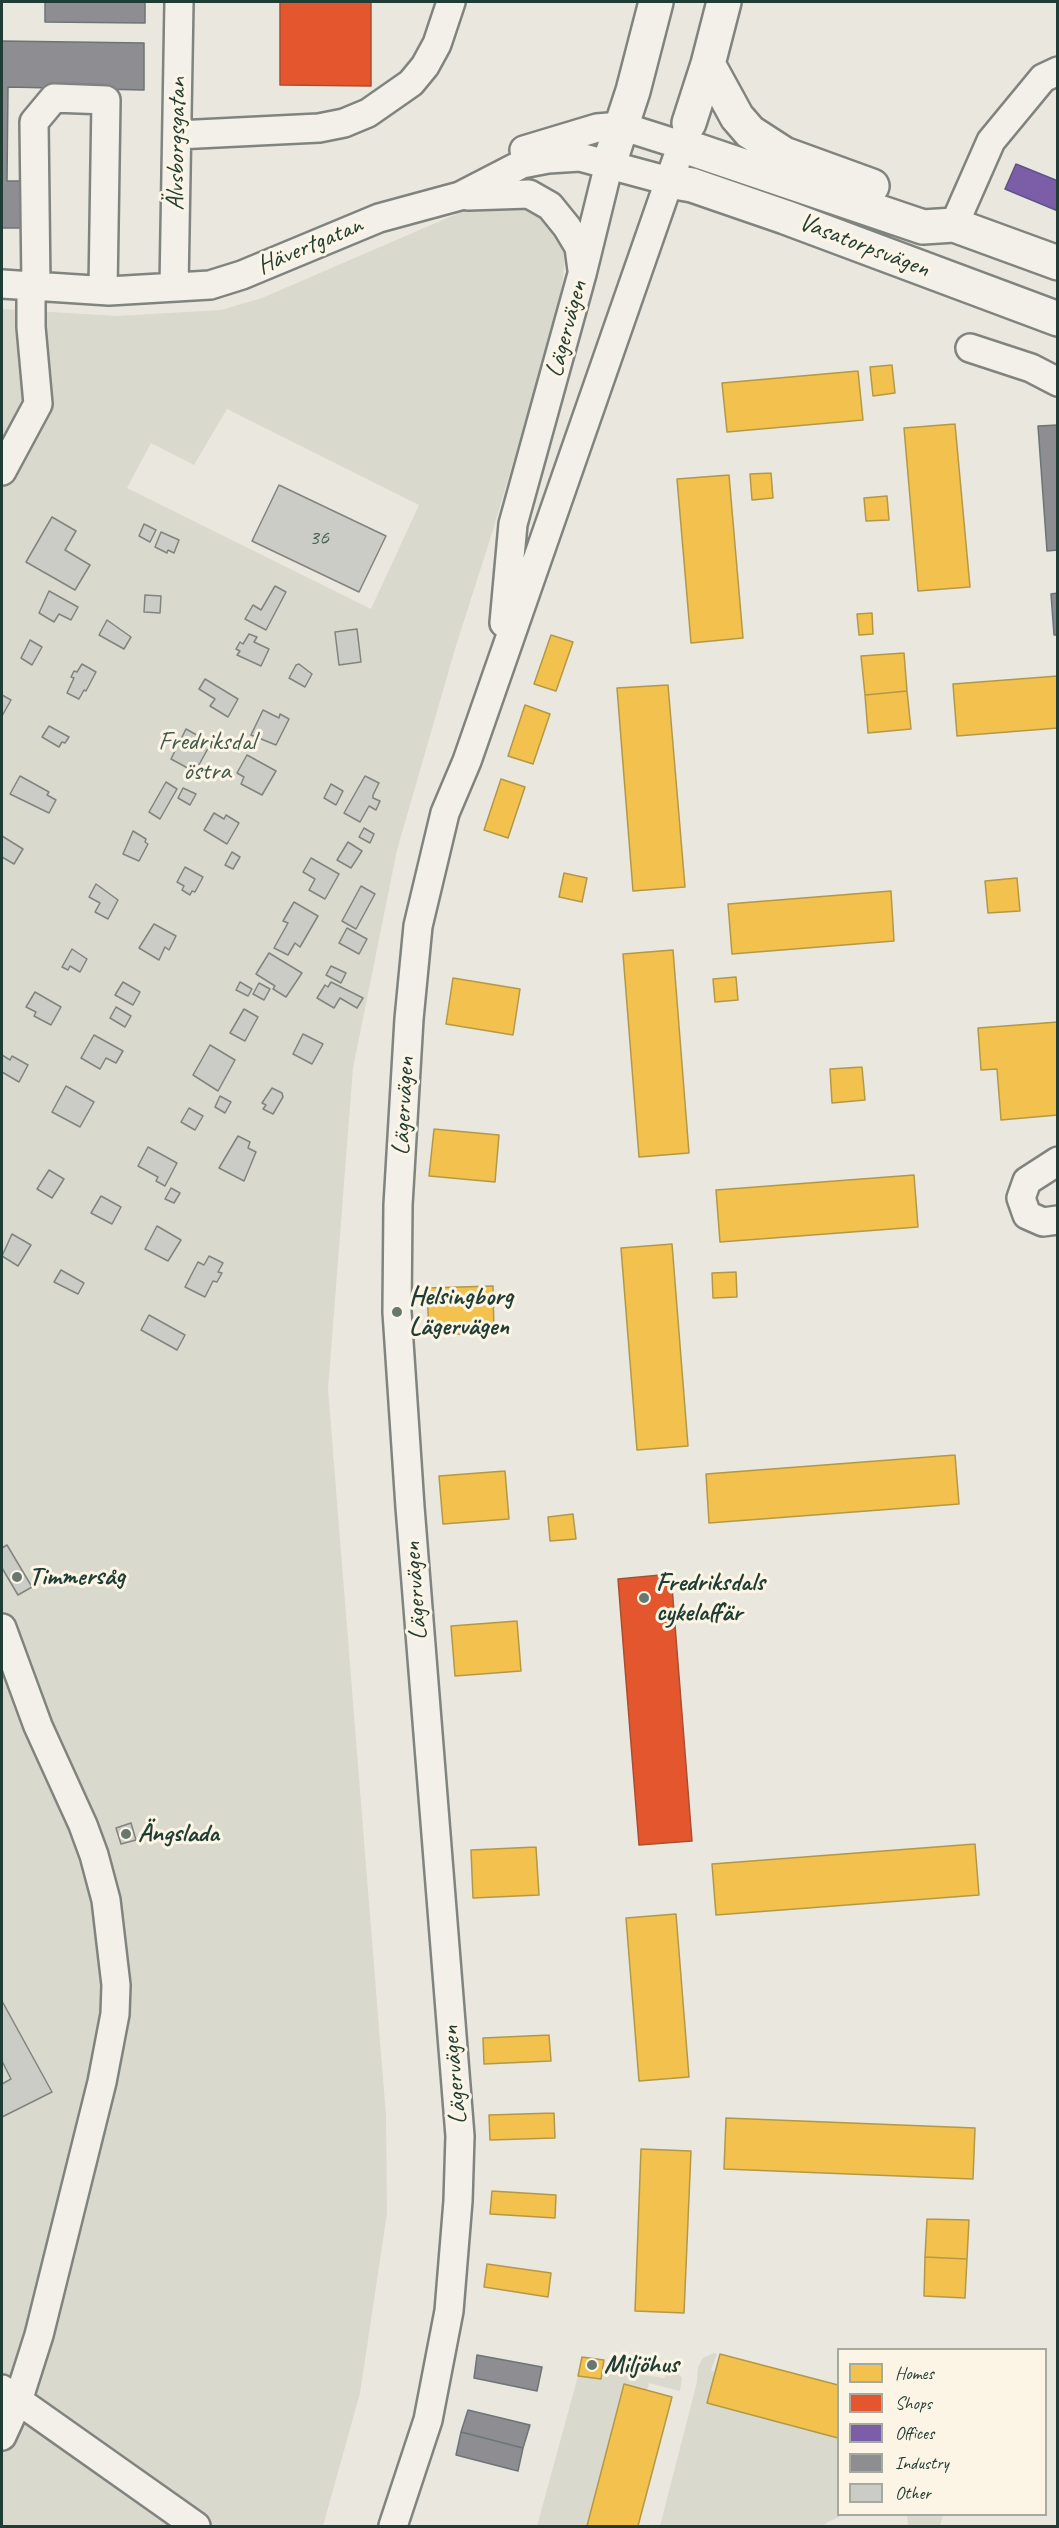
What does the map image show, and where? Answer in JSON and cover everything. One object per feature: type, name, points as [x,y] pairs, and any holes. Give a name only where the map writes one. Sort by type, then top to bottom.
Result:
[{"type":"main road","name":"Lägervägen","points":[[609,164],[656,2]]},
{"type":"main road","points":[[685,134],[708,64],[724,2]]},
{"type":"main road","points":[[708,64],[737,117],[750,132],[766,143],[784,154],[944,214],[954,225]]},
{"type":"main road","name":"Vasatorpsvägen","points":[[685,134],[923,227],[954,225],[1058,263]]},
{"type":"main road","name":"Vasatorpsvägen","points":[[669,181],[692,185],[785,217],[1058,319]]},
{"type":"street","name":"Älvsborgsgatan","points":[[174,287],[179,2]]},
{"type":"street","points":[[177,135],[320,128],[344,123],[368,113],[411,83],[424,66],[440,36],[451,2]]},
{"type":"street","points":[[954,225],[991,141],[1043,78],[1058,71]]},
{"type":"street","points":[[2,471],[38,404],[31,327],[34,122],[54,98],[106,100],[104,291]]},
{"type":"street","points":[[379,218],[497,159],[597,128],[621,126],[685,134]]},
{"type":"street","name":"Lägervägen","points":[[393,2526],[428,2420],[449,2311],[458,2201],[460,2136],[409,1497],[397,1312],[398,1205],[409,1019],[418,926],[445,813],[467,761],[685,134]]},
{"type":"street","name":"Hävertgatan","points":[[2,284],[104,291],[210,285],[242,275],[379,218],[460,196],[522,164],[580,157],[669,181]]},
{"type":"street","name":"Lägervägen","points":[[501,660],[513,524],[582,274],[609,164]]},
{"type":"street","points":[[460,196],[529,194],[550,206],[579,247],[582,274]]},
{"type":"street","points":[[970,348],[1031,368],[1058,382]]},
{"type":"street","points":[[1058,1161],[1028,1181],[1021,1198],[1028,1215],[1043,1222],[1058,1220]]},
{"type":"street","points":[[2,1628],[38,1726],[83,1825],[94,1855],[106,1900],[116,1985],[115,2014],[102,2082],[39,2335],[10,2395],[2,2436]]},
{"type":"street","points":[[10,2395],[196,2526]]},
{"type":"green space","name":"Fredriksdal östra","points":[[502,202],[529,208],[550,225],[565,254],[555,321],[455,649],[397,850],[353,1068],[328,1389],[386,2116],[387,2213],[360,2393],[323,2526],[2,2526],[2,309],[117,316],[221,310],[262,298],[468,209]],"holes":[[[227,409],[419,505],[371,609],[127,488],[151,443],[194,465]]]},
{"type":"green space","points":[[717,2354],[711,2370],[715,2372],[707,2403],[837,2438],[837,2516],[841,2516],[823,2526],[660,2526],[697,2382],[698,2367],[703,2358]]},
{"type":"green space","points":[[603,2369],[664,2378],[669,2372],[677,2372],[682,2378],[680,2391],[649,2383],[647,2390],[623,2384],[587,2526],[537,2526],[578,2376],[601,2379]]},
{"type":"green space","points":[[907,2516],[943,2516],[940,2526],[908,2526]]},
{"type":"building: Homes","points":[[892,365],[895,393],[873,396],[870,367]]},
{"type":"building: Homes","points":[[858,371],[863,420],[727,432],[722,383]]},
{"type":"building: Homes","points":[[955,424],[970,587],[918,591],[904,428]]},
{"type":"building: Homes","points":[[771,473],[773,498],[752,500],[750,474]]},
{"type":"building: Homes","points":[[729,475],[743,638],[691,643],[677,479]]},
{"type":"building: Homes","points":[[887,496],[889,520],[866,521],[864,498]]},
{"type":"building: Homes","points":[[872,613],[873,634],[859,635],[857,614]]},
{"type":"building: Homes","points":[[551,635],[573,642],[556,691],[534,684]]},
{"type":"building: Homes","points":[[904,653],[907,691],[865,695],[861,656]]},
{"type":"building: Homes","points":[[1058,676],[1058,728],[957,736],[953,684]]},
{"type":"building: Homes","points":[[668,685],[685,887],[633,891],[617,688]]},
{"type":"building: Homes","points":[[907,691],[911,729],[868,733],[865,695]]},
{"type":"building: Homes","points":[[525,705],[550,714],[533,764],[508,756]]},
{"type":"building: Homes","points":[[501,779],[525,787],[508,838],[484,830]]},
{"type":"building: Homes","points":[[564,873],[587,878],[582,902],[559,897]]},
{"type":"building: Homes","points":[[1017,878],[1020,911],[988,913],[985,881]]},
{"type":"building: Homes","points":[[891,891],[894,941],[732,954],[728,904]]},
{"type":"building: Homes","points":[[673,950],[689,1153],[639,1157],[623,954]]},
{"type":"building: Homes","points":[[736,977],[738,1000],[715,1002],[713,979]]},
{"type":"building: Homes","points":[[453,978],[520,989],[513,1035],[446,1024]]},
{"type":"building: Homes","points":[[1058,1022],[1058,1115],[1001,1120],[997,1069],[981,1070],[978,1028]]},
{"type":"building: Homes","points":[[862,1067],[865,1100],[832,1103],[830,1069]]},
{"type":"building: Homes","points":[[434,1129],[499,1135],[495,1182],[429,1176]]},
{"type":"building: Homes","points":[[914,1175],[918,1227],[720,1242],[716,1190]]},
{"type":"building: Homes","points":[[672,1244],[688,1446],[637,1450],[621,1248]]},
{"type":"building: Homes","points":[[736,1272],[737,1297],[713,1298],[712,1273]]},
{"type":"building: Homes","points":[[493,1286],[494,1333],[429,1335],[427,1288]]},
{"type":"building: Homes","points":[[955,1455],[959,1504],[709,1523],[706,1474]]},
{"type":"building: Homes","points":[[505,1471],[509,1519],[443,1524],[439,1476]]},
{"type":"building: Homes","points":[[573,1514],[576,1539],[550,1541],[548,1517]]},
{"type":"building: Homes","points":[[517,1621],[521,1671],[455,1676],[451,1626]]},
{"type":"building: Homes","points":[[975,1844],[979,1895],[716,1915],[712,1864]]},
{"type":"building: Homes","points":[[536,1847],[539,1895],[473,1898],[471,1850]]},
{"type":"building: Homes","points":[[676,1914],[689,2077],[639,2081],[626,1918]]},
{"type":"building: Homes","points":[[549,2035],[551,2061],[484,2064],[483,2038]]},
{"type":"building: Homes","points":[[554,2113],[555,2138],[490,2140],[489,2115]]},
{"type":"building: Homes","points":[[726,2118],[975,2128],[973,2179],[724,2169]]},
{"type":"building: Homes","points":[[641,2149],[691,2151],[684,2313],[635,2311]]},
{"type":"building: Homes","points":[[492,2191],[556,2195],[555,2218],[490,2214]]},
{"type":"building: Homes","points":[[927,2219],[969,2220],[967,2259],[925,2257]]},
{"type":"building: Homes","points":[[925,2257],[967,2259],[965,2298],[924,2296]]},
{"type":"building: Homes","points":[[487,2264],[551,2273],[548,2297],[484,2287]]},
{"type":"building: Homes","points":[[720,2354],[837,2385],[837,2438],[707,2403]]},
{"type":"building: Homes","name":"Miljöhus","points":[[582,2357],[604,2360],[601,2379],[578,2376]]},
{"type":"building: Homes","points":[[624,2384],[672,2397],[638,2526],[587,2526]]},
{"type":"building: Shops","points":[[280,2],[371,2],[371,86],[280,85]]},
{"type":"building: Shops","points":[[671,1574],[692,1841],[639,1845],[618,1579]]},
{"type":"building: Offices","points":[[1016,164],[1058,181],[1058,211],[1005,189]]},
{"type":"building: Industry","points":[[45,2],[145,2],[145,23],[45,22]]},
{"type":"building: Industry","points":[[2,41],[144,43],[144,90],[8,87],[7,181],[25,181],[24,228],[2,228]]},
{"type":"building: Industry","points":[[1058,425],[1058,550],[1047,551],[1038,426]]},
{"type":"building: Industry","points":[[1058,593],[1058,635],[1054,635],[1051,594]]},
{"type":"building: Industry","points":[[477,2355],[542,2367],[537,2391],[474,2378]]},
{"type":"building: Industry","points":[[468,2410],[530,2425],[523,2448],[461,2432]]},
{"type":"building: Industry","points":[[461,2432],[523,2448],[518,2471],[456,2455]]},
{"type":"building: Other","points":[[279,485],[386,536],[359,592],[252,541]]},
{"type":"building: Other","points":[[52,517],[76,531],[65,550],[90,565],[75,590],[26,562]]},
{"type":"building: Other","points":[[144,524],[156,530],[150,542],[139,536]]},
{"type":"building: Other","points":[[161,532],[179,540],[174,553],[168,550],[167,553],[155,547]]},
{"type":"building: Other","points":[[275,586],[286,592],[266,630],[245,619],[253,605],[261,610]]},
{"type":"building: Other","points":[[49,591],[78,607],[71,620],[59,614],[54,622],[39,613]]},
{"type":"building: Other","points":[[145,595],[161,596],[160,613],[144,612]]},
{"type":"building: Other","points":[[107,620],[131,637],[124,649],[99,635]]},
{"type":"building: Other","points":[[357,629],[361,662],[339,665],[335,632]]},
{"type":"building: Other","points":[[249,634],[257,637],[254,642],[269,649],[261,666],[237,655],[240,651],[236,649],[240,642],[243,644]]},
{"type":"building: Other","points":[[30,640],[42,647],[32,665],[21,658]]},
{"type":"building: Other","points":[[82,664],[96,672],[79,699],[67,693],[74,678],[71,677],[74,671],[77,672]]},
{"type":"building: Other","points":[[299,664],[312,674],[305,687],[289,678],[296,665]]},
{"type":"building: Other","points":[[205,679],[238,699],[228,717],[210,706],[215,699],[199,689]]},
{"type":"building: Other","points":[[2,695],[11,700],[2,716]]},
{"type":"building: Other","points":[[263,710],[279,718],[280,714],[289,719],[276,745],[251,735]]},
{"type":"building: Other","points":[[49,726],[69,737],[65,743],[62,742],[59,747],[42,737]]},
{"type":"building: Other","points":[[186,729],[211,743],[195,772],[171,759]]},
{"type":"building: Other","points":[[247,755],[276,771],[262,795],[241,784],[244,777],[237,773]]},
{"type":"building: Other","points":[[20,776],[49,792],[47,795],[56,800],[49,813],[10,794]]},
{"type":"building: Other","points":[[365,776],[379,783],[373,798],[380,801],[376,810],[369,806],[360,822],[344,813]]},
{"type":"building: Other","points":[[166,782],[177,789],[160,819],[149,812]]},
{"type":"building: Other","points":[[331,784],[343,791],[336,805],[324,798]]},
{"type":"building: Other","points":[[183,788],[196,794],[190,805],[178,798]]},
{"type":"building: Other","points":[[214,813],[224,819],[226,815],[239,823],[227,844],[204,830]]},
{"type":"building: Other","points":[[364,828],[374,834],[370,843],[359,837]]},
{"type":"building: Other","points":[[133,831],[146,839],[145,842],[148,844],[139,861],[123,854]]},
{"type":"building: Other","points":[[2,836],[23,849],[14,864],[2,857]]},
{"type":"building: Other","points":[[348,842],[362,851],[351,868],[337,860]]},
{"type":"building: Other","points":[[232,852],[240,857],[233,869],[225,865]]},
{"type":"building: Other","points":[[311,858],[339,874],[325,899],[309,890],[315,879],[303,872]]},
{"type":"building: Other","points":[[185,867],[203,877],[195,892],[192,891],[190,895],[182,890],[184,886],[177,882]]},
{"type":"building: Other","points":[[96,884],[118,900],[108,919],[95,912],[100,903],[89,897]]},
{"type":"building: Other","points":[[361,886],[375,894],[356,929],[342,921]]},
{"type":"building: Other","points":[[294,902],[318,916],[300,947],[295,943],[288,955],[274,948],[288,923],[283,921]]},
{"type":"building: Other","points":[[154,924],[176,936],[169,950],[165,947],[159,960],[139,948]]},
{"type":"building: Other","points":[[347,928],[367,939],[359,954],[339,943]]},
{"type":"building: Other","points":[[72,949],[87,959],[80,972],[70,966],[68,970],[62,967]]},
{"type":"building: Other","points":[[269,953],[302,973],[286,997],[273,989],[275,986],[256,974]]},
{"type":"building: Other","points":[[331,966],[346,973],[341,983],[326,975]]},
{"type":"building: Other","points":[[123,982],[140,992],[133,1005],[115,995]]},
{"type":"building: Other","points":[[240,982],[252,989],[248,996],[236,990]]},
{"type":"building: Other","points":[[331,982],[363,998],[357,1008],[340,998],[334,1008],[317,998],[325,985],[328,987]]},
{"type":"building: Other","points":[[259,983],[270,989],[264,1000],[253,994]]},
{"type":"building: Other","points":[[35,992],[61,1007],[51,1025],[34,1016],[36,1012],[26,1007]]},
{"type":"building: Other","points":[[116,1007],[131,1016],[125,1027],[110,1018]]},
{"type":"building: Other","points":[[244,1009],[258,1017],[245,1041],[230,1033]]},
{"type":"building: Other","points":[[303,1034],[323,1044],[312,1064],[293,1054]]},
{"type":"building: Other","points":[[94,1035],[123,1051],[116,1063],[106,1058],[100,1069],[81,1058]]},
{"type":"building: Other","points":[[210,1045],[235,1060],[218,1091],[193,1075]]},
{"type":"building: Other","points":[[2,1055],[10,1060],[12,1056],[28,1065],[19,1082],[2,1072]]},
{"type":"building: Other","points":[[66,1086],[94,1102],[80,1127],[52,1112]]},
{"type":"building: Other","points":[[272,1088],[282,1093],[283,1097],[273,1114],[263,1109],[266,1105],[262,1103]]},
{"type":"building: Other","points":[[220,1096],[231,1102],[225,1113],[215,1107]]},
{"type":"building: Other","points":[[189,1108],[203,1116],[195,1130],[181,1122]]},
{"type":"building: Other","points":[[238,1136],[250,1142],[248,1148],[256,1152],[244,1181],[219,1168]]},
{"type":"building: Other","points":[[148,1147],[177,1163],[165,1186],[156,1181],[158,1177],[138,1166]]},
{"type":"building: Other","points":[[49,1170],[64,1179],[52,1198],[37,1189]]},
{"type":"building: Other","points":[[171,1188],[180,1193],[174,1203],[165,1199]]},
{"type":"building: Other","points":[[101,1196],[121,1207],[112,1224],[91,1213]]},
{"type":"building: Other","points":[[157,1226],[181,1240],[168,1261],[145,1249]]},
{"type":"building: Other","points":[[12,1234],[31,1245],[18,1266],[2,1256]]},
{"type":"building: Other","points":[[209,1256],[223,1263],[218,1272],[222,1273],[217,1282],[213,1281],[205,1297],[185,1287],[198,1262],[204,1265]]},
{"type":"building: Other","points":[[61,1270],[84,1283],[78,1294],[54,1282]]},
{"type":"building: Other","points":[[149,1315],[185,1335],[177,1350],[141,1330]]},
{"type":"building: Other","name":"Timmersåg","points":[[7,1545],[32,1587],[18,1595],[2,1568],[2,1548]]},
{"type":"building: Other","name":"Ängslada","points":[[131,1823],[136,1840],[121,1844],[116,1828]]},
{"type":"building: Other","points":[[2,2001],[52,2092],[2,2117],[2,2084],[11,2079],[2,2061]]},
{"type":"place","name":"Helsingborg Lägervägen","points":[[397,1312]]},
{"type":"place","name":"Timmersåg","points":[[17,1577]]},
{"type":"place","name":"Fredriksdals cykelaffär","points":[[644,1598]]},
{"type":"place","name":"Ängslada","points":[[126,1834]]},
{"type":"place","name":"Miljöhus","points":[[592,2365]]}]
